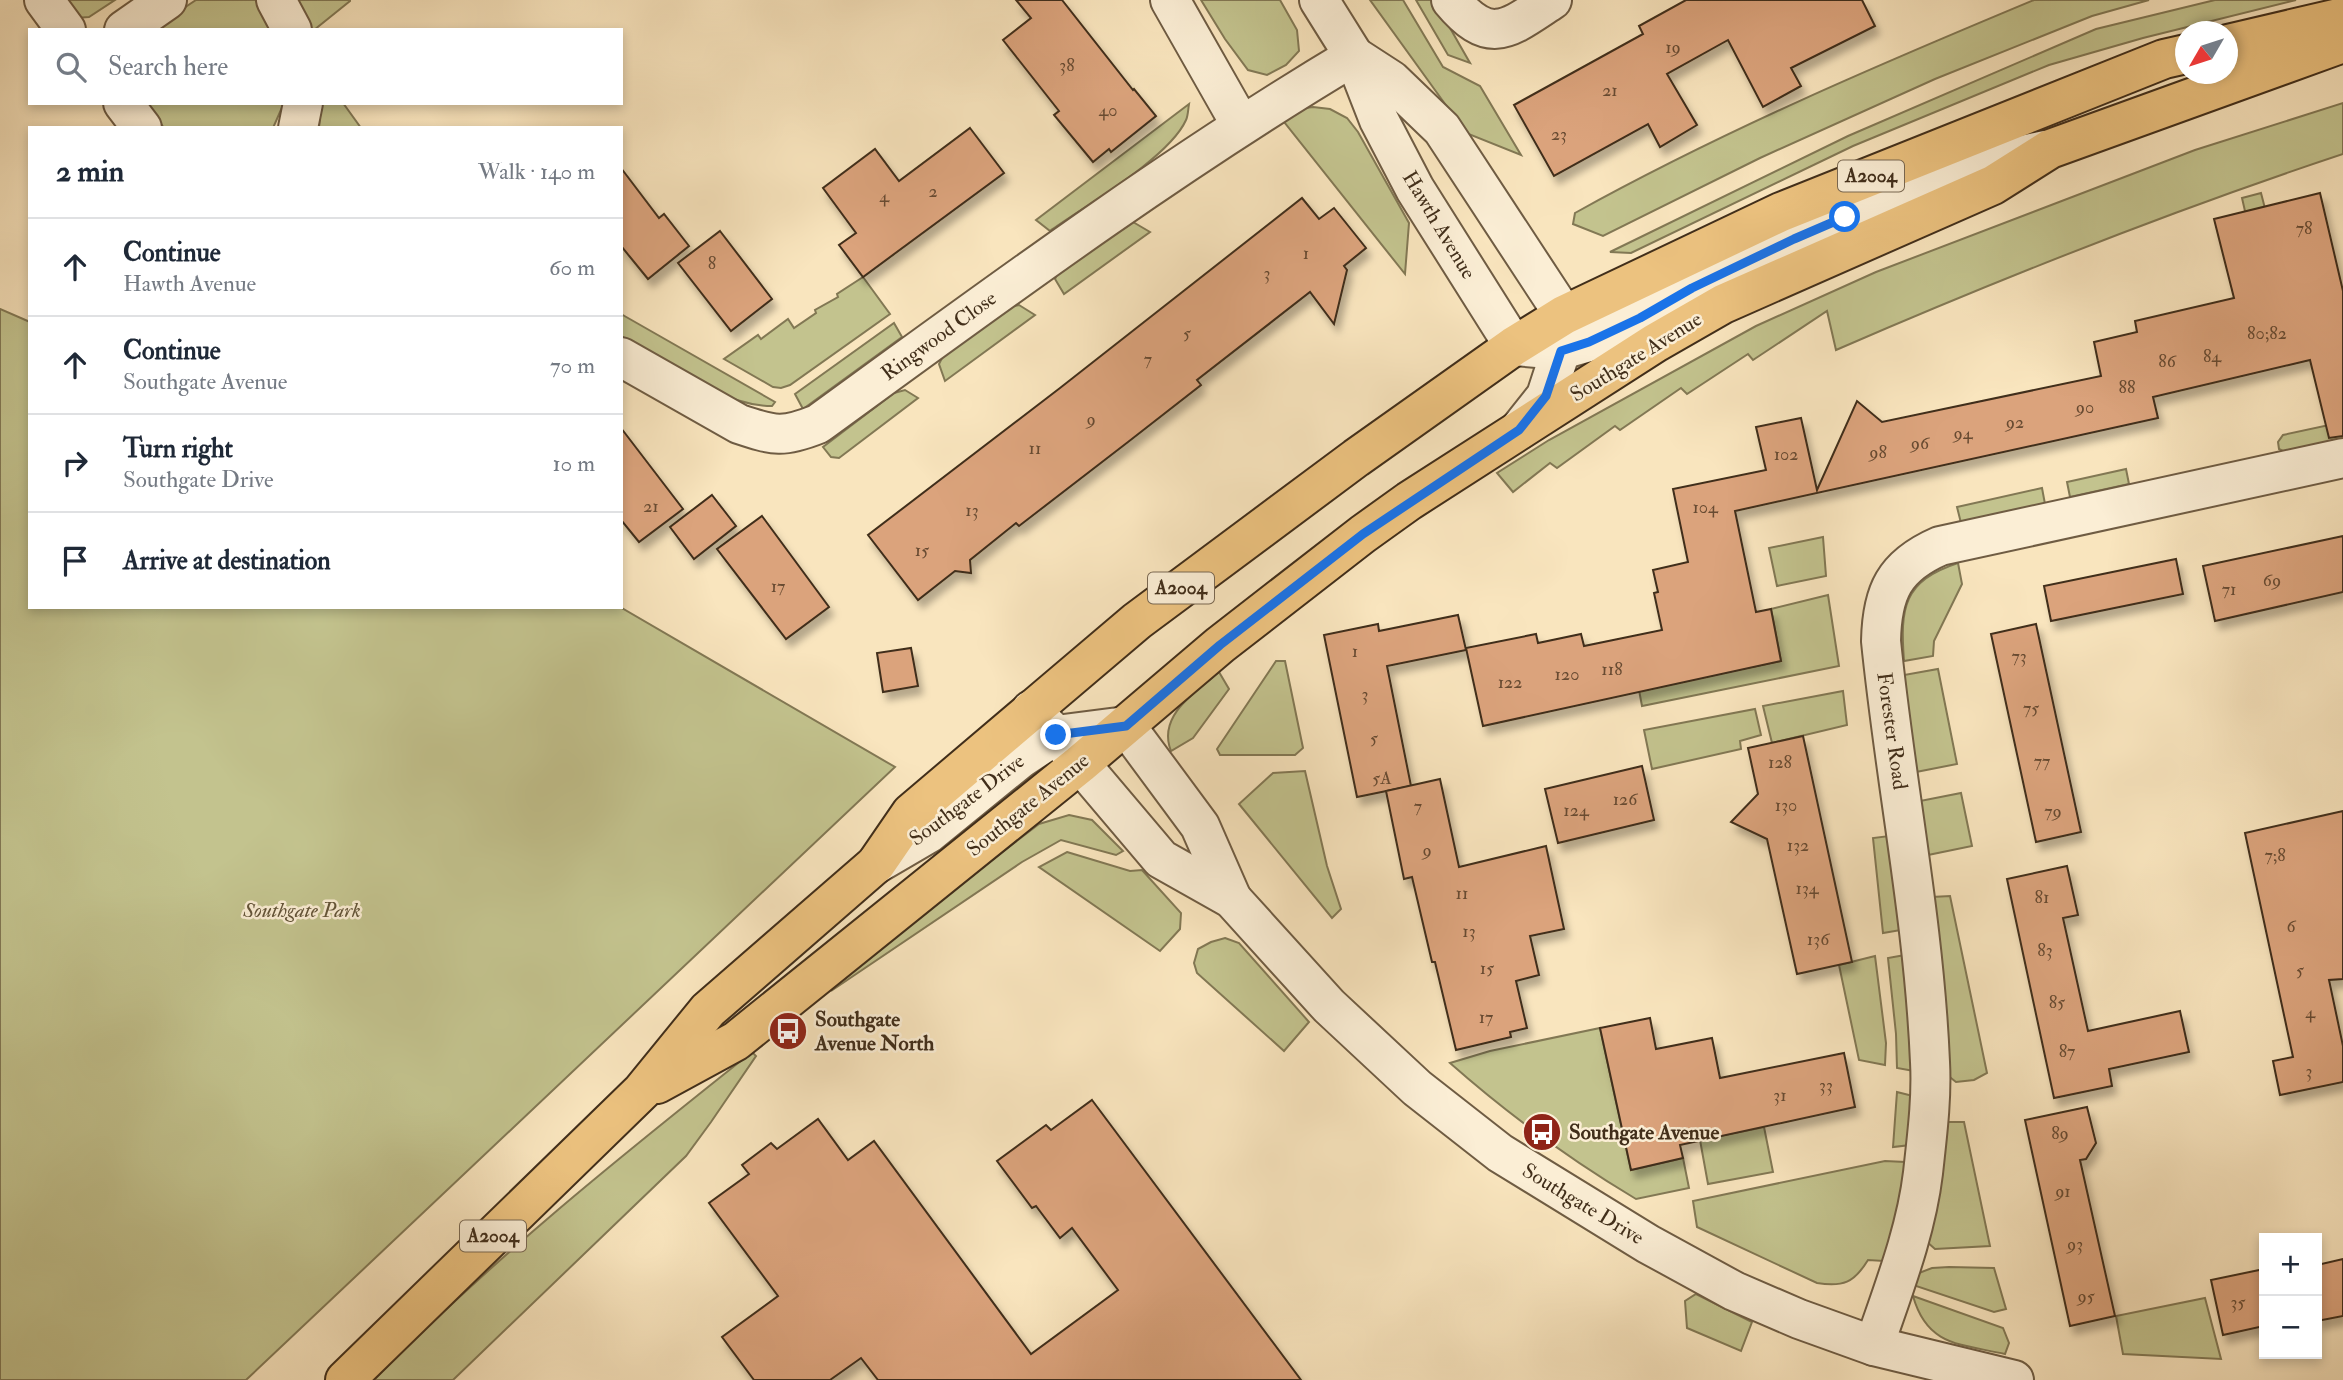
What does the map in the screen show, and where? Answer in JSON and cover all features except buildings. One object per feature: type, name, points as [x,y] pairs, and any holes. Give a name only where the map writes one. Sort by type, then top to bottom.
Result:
[{"type":"main road","points":[[2238,42],[2343,17]]},
{"type":"main road","name":"Southgate Avenue","points":[[345,1380],[642,1091],[708,1010],[876,864],[911,813],[1056,736],[1126,726],[1220,645],[1363,534],[1655,343],[1723,304],[1993,185],[2050,149],[2343,43]]},
{"type":"main road","name":"Southgate Avenue","points":[[642,1091],[736,1041],[1056,736],[1137,621],[1356,458],[1514,346],[1562,333],[1780,212],[2175,56]]},
{"type":"street","points":[[44,0],[65,28]]},
{"type":"street","points":[[127,28],[167,0]]},
{"type":"street","points":[[276,0],[291,28]]},
{"type":"street","points":[[1170,0],[1241,125]]},
{"type":"street","name":"Hawth Avenue","points":[[1319,0],[1354,56],[1379,120],[1415,189],[1514,346]]},
{"type":"street","points":[[1451,0],[1469,21],[1490,30],[1511,25],[1552,0]]},
{"type":"street","name":"Ringwood Close","points":[[623,358],[739,424],[782,436],[818,424],[1070,240],[1241,125],[1354,56]]},
{"type":"street","name":"Hawth Avenue","points":[[1354,56],[1391,80],[1442,129],[1562,333]]},
{"type":"street","points":[[125,105],[140,126]]},
{"type":"street","points":[[298,126],[303,105]]},
{"type":"street","points":[[1519,430],[1546,396],[1562,333],[1589,342],[1640,318],[1692,288],[1845,217],[1984,163],[2050,149]]},
{"type":"street","name":"Forester Road","points":[[1874,1346],[1896,1282],[1922,1175],[1930,1064],[1910,861],[1881,640],[1882,612],[1888,592],[1898,575],[1909,564],[1940,546],[2343,458]]},
{"type":"street","name":"Southgate Drive","points":[[1126,726],[1200,826],[1232,899]]},
{"type":"street","name":"Southgate Drive","points":[[1056,736],[1161,859],[1232,899],[1329,1006],[1417,1088],[1500,1153],[1638,1238],[1734,1291],[1874,1346],[2014,1380]]},
{"type":"green space","points":[[62,0],[115,0],[89,17],[75,18]]},
{"type":"green space","points":[[196,0],[256,0],[273,28],[154,28]]},
{"type":"green space","points":[[294,0],[350,0],[316,28],[307,28]]},
{"type":"green space","points":[[1201,0],[1280,0],[1297,30],[1299,51],[1286,65],[1267,75],[1248,70]]},
{"type":"green space","points":[[1370,0],[1403,0],[1443,67],[1480,86],[1521,155],[1466,133]]},
{"type":"green space","points":[[1416,0],[1434,0],[1470,63],[1448,55]]},
{"type":"green space","points":[[2034,0],[2149,0],[2092,16],[1935,79],[1760,158],[1603,236],[1573,224],[1575,213],[1687,154],[1859,74]]},
{"type":"green space","points":[[2215,0],[2296,0],[2211,21],[2175,21],[2175,30],[2049,65],[1853,146],[1631,253],[1610,252],[1848,136],[2096,29]]},
{"type":"green space","points":[[2343,103],[2343,154],[2087,246],[1836,350],[1827,311],[1753,360],[1748,354],[1687,394],[1681,388],[1620,430],[1615,426],[1557,468],[1550,463],[1513,492],[1497,473],[1549,440],[1756,326],[1876,272],[2195,150]]},
{"type":"green space","points":[[1189,104],[1187,118],[1177,135],[1145,165],[1050,231],[1036,220]]},
{"type":"green space","points":[[147,105],[283,105],[274,126],[163,126]]},
{"type":"green space","points":[[321,105],[344,105],[360,126],[319,126]]},
{"type":"green space","points":[[1298,109],[1330,109],[1347,118],[1358,132],[1409,223],[1405,274],[1281,118]]},
{"type":"green space","points":[[2261,193],[2276,251],[2255,255],[2242,198]]},
{"type":"green space","points":[[1133,222],[1150,232],[1064,294],[1055,279],[1058,272]]},
{"type":"green space","points":[[863,277],[890,314],[790,385],[773,387],[724,359],[758,335],[761,339],[788,319],[794,328]]},
{"type":"green space","points":[[1019,305],[1035,315],[945,381],[939,364],[943,356],[1010,307]]},
{"type":"green space","name":"Southgate Park","points":[[0,309],[28,321],[28,609],[623,609],[895,767],[246,1380],[0,1380]]},
{"type":"green space","points":[[623,315],[775,402],[772,406],[733,399],[675,370],[623,337]]},
{"type":"green space","points":[[894,323],[902,337],[803,409],[795,394]]},
{"type":"green space","points":[[905,390],[918,398],[839,458],[831,457],[823,447],[894,393]]},
{"type":"green space","points":[[2343,422],[2343,440],[2287,453],[2279,449],[2278,442],[2283,435]]},
{"type":"green space","points":[[2126,469],[2129,484],[2070,497],[2067,482]]},
{"type":"green space","points":[[2042,488],[2045,504],[1961,523],[1957,507]]},
{"type":"green space","points":[[1823,537],[1826,576],[1777,586],[1769,548]]},
{"type":"green space","points":[[1958,563],[1962,584],[1934,641],[1933,656],[1904,661],[1903,626],[1909,599],[1926,578]]},
{"type":"green space","points":[[1828,595],[1839,666],[1642,706],[1639,690],[1781,661],[1771,609]]},
{"type":"green space","points":[[1276,661],[1285,661],[1303,748],[1295,755],[1220,755],[1217,749]]},
{"type":"green space","points":[[1938,669],[1957,764],[1916,772],[1904,675]]},
{"type":"green space","points":[[1219,672],[1229,689],[1193,738],[1171,751],[1168,738],[1174,716],[1190,697]]},
{"type":"green space","points":[[1843,691],[1847,725],[1772,743],[1763,706]]},
{"type":"green space","points":[[1755,709],[1761,735],[1740,741],[1741,749],[1652,769],[1644,730]]},
{"type":"green space","points":[[1305,771],[1327,866],[1341,909],[1332,918],[1239,804],[1273,773]]},
{"type":"green space","points":[[1961,793],[1972,846],[1928,855],[1920,801]]},
{"type":"green space","points":[[1069,815],[1092,820],[1123,851],[1116,855],[1061,840],[1022,862],[831,991],[843,974],[1039,824]]},
{"type":"green space","points":[[1889,836],[1901,930],[1883,933],[1873,838]]},
{"type":"green space","points":[[1067,852],[1130,871],[1142,870],[1181,913],[1180,929],[1160,951],[1039,867]]},
{"type":"green space","points":[[1950,896],[1987,1073],[1974,1080],[1956,1082],[1946,1074],[1932,897]]},
{"type":"green space","points":[[1225,938],[1239,943],[1309,1022],[1284,1051],[1197,973],[1194,963],[1198,949]]},
{"type":"green space","points":[[1905,955],[1914,1071],[1897,1068],[1888,958]]},
{"type":"green space","points":[[1875,956],[1886,1043],[1885,1065],[1859,1060],[1839,965]]},
{"type":"green space","points":[[1600,1028],[1631,1170],[1683,1158],[1689,1188],[1636,1199],[1540,1136],[1450,1063],[1490,1051]]},
{"type":"green space","points":[[752,1052],[756,1056],[686,1156],[453,1380],[374,1380],[510,1251]]},
{"type":"green space","points":[[1897,1092],[1913,1096],[1910,1145],[1893,1147]]},
{"type":"green space","points":[[1945,1122],[1964,1122],[1990,1246],[1935,1249],[1926,1241]]},
{"type":"green space","points":[[1764,1127],[1773,1172],[1708,1184],[1700,1140]]},
{"type":"green space","points":[[1885,1161],[1905,1162],[1901,1196],[1884,1261],[1868,1260],[1858,1274],[1847,1282],[1817,1283],[1697,1227],[1693,1201]]},
{"type":"green space","points":[[1932,1268],[1994,1268],[2006,1309],[1994,1312],[1913,1285],[1919,1273]]},
{"type":"green space","points":[[1696,1294],[1752,1322],[1741,1351],[1687,1328],[1685,1301]]},
{"type":"green space","points":[[1913,1296],[2003,1328],[2009,1343],[2005,1354],[1960,1344],[1936,1334],[1919,1312]]},
{"type":"green space","points":[[2205,1298],[2221,1359],[2123,1354],[2116,1316]]},
{"type":"place","name":"Southgate Avenue North","points":[[788,1031]]},
{"type":"place","name":"Southgate Avenue","points":[[1542,1132]]},
{"type":"route","points":[[1056,735],[1126,726],[1162,692],[1220,645],[1363,534],[1519,430],[1546,396],[1561,351],[1589,342],[1640,318],[1692,288],[1845,217]]}]
